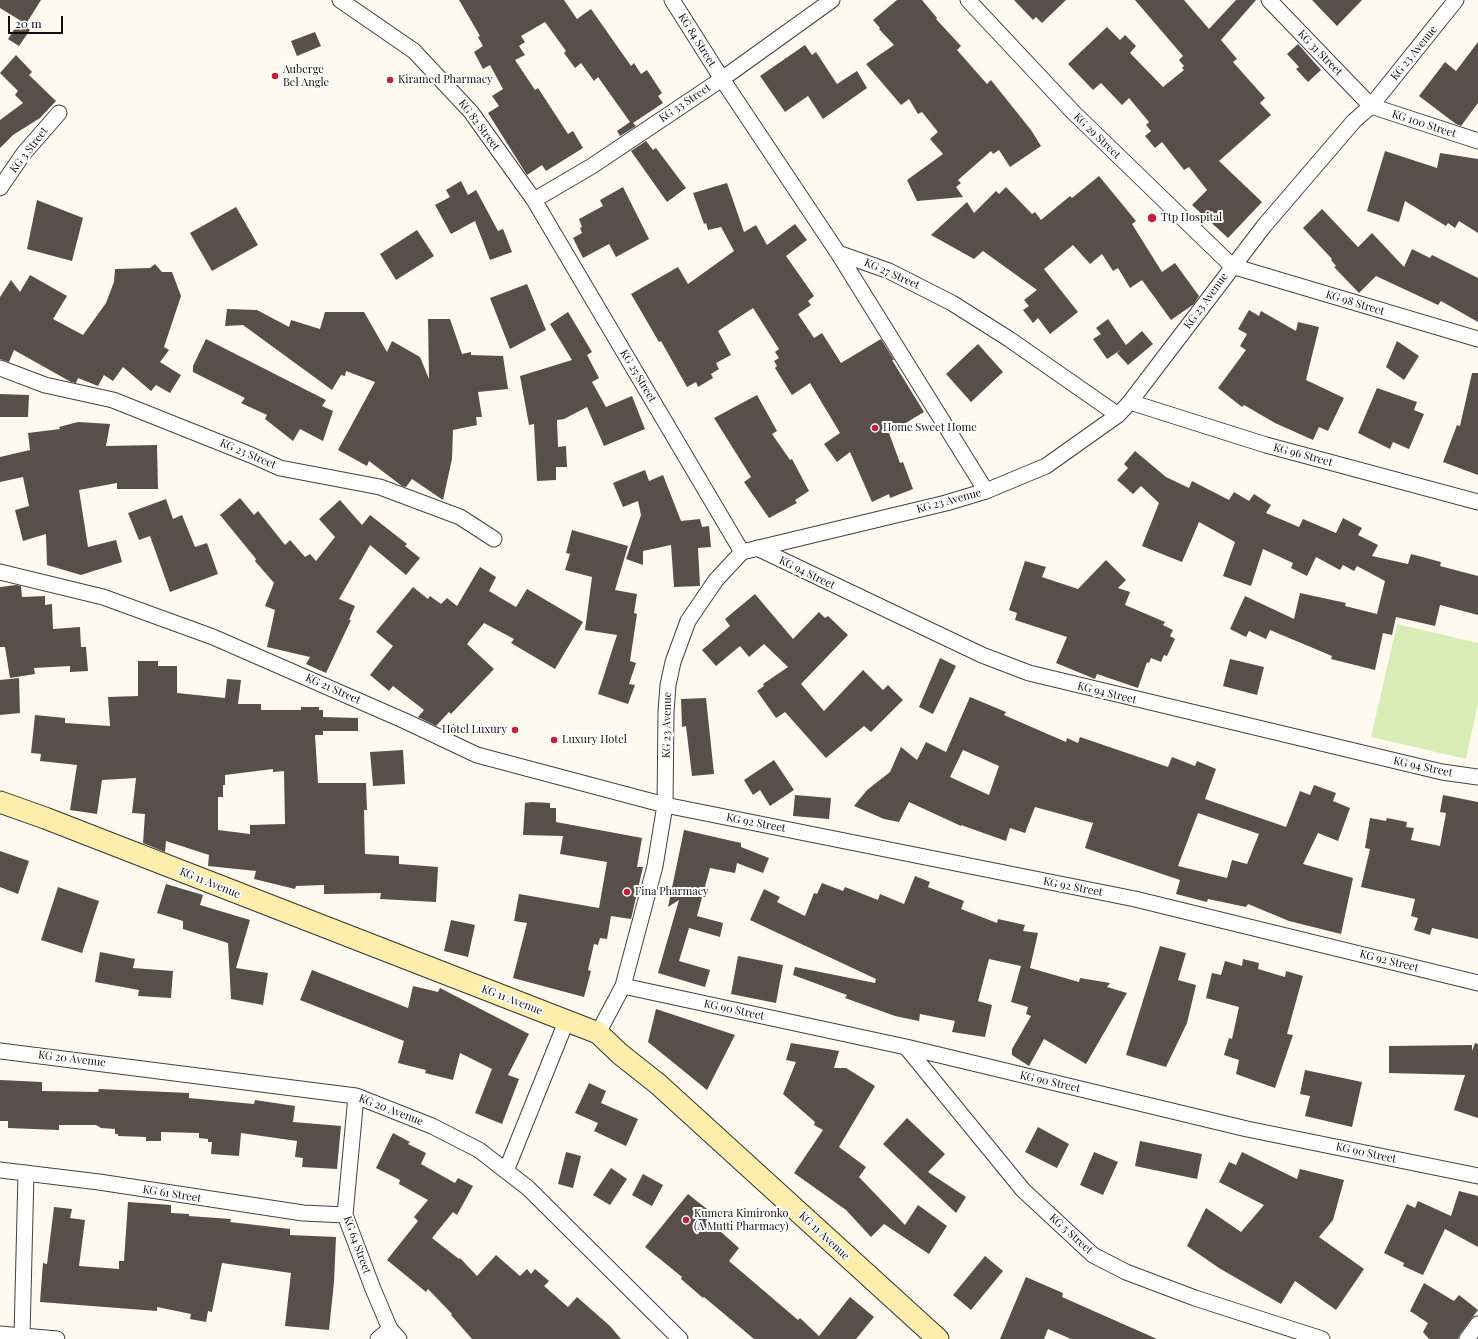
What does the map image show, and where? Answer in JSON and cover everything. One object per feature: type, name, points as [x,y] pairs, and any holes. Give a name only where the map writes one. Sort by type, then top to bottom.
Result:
[{"type":"main road","name":"KG 11 Avenue","points":[[0,802],[439,971],[566,1022],[598,1033],[620,1054],[658,1084],[938,1339]]},
{"type":"street","name":"KG 82 Street","points":[[340,0],[403,43],[433,70],[471,112],[534,200]]},
{"type":"street","name":"KG 84 Street","points":[[672,0],[722,79]]},
{"type":"street","name":"KG 33 Street","points":[[534,200],[592,166],[722,79],[832,0]]},
{"type":"street","name":"KG 29 Street","points":[[968,0],[1073,112],[1232,266]]},
{"type":"street","name":"KG 31 Street","points":[[1269,0],[1371,106]]},
{"type":"street","name":"KG 23 Avenue","points":[[598,1033],[623,986],[655,866],[666,805],[666,712],[668,685],[673,662],[688,621],[716,580],[742,552],[946,503],[986,491],[1046,466],[1118,415],[1130,402],[1232,266],[1301,181],[1354,121],[1371,106],[1456,0]]},
{"type":"street","points":[[722,79],[838,253],[986,491]]},
{"type":"street","name":"KG 100 Street","points":[[1371,106],[1478,142]]},
{"type":"street","name":"KG 3 Street","points":[[0,188],[24,153],[59,113]]},
{"type":"street","name":"KG 25 Street","points":[[534,200],[742,552]]},
{"type":"street","name":"KG 27 Street","points":[[838,253],[889,271],[952,303],[1009,339],[1118,415]]},
{"type":"street","name":"KG 98 Street","points":[[1232,266],[1478,339]]},
{"type":"street","name":"KG 23 Street","points":[[0,368],[45,385],[113,400],[252,455],[280,468],[332,477],[394,491],[460,517],[494,539]]},
{"type":"street","name":"KG 96 Street","points":[[1130,402],[1266,445],[1478,502]]},
{"type":"street","name":"KG 94 Street","points":[[757,548],[974,652],[1029,673],[1434,770],[1478,777]]},
{"type":"street","name":"KG 21 Street","points":[[0,572],[103,598],[213,636],[405,721],[477,755],[666,805]]},
{"type":"street","name":"KG 92 Street","points":[[666,805],[1135,899],[1478,984]]},
{"type":"street","name":"KG 90 Street","points":[[623,986],[906,1047],[1247,1129],[1478,1176]]},
{"type":"street","points":[[506,1171],[566,1022]]},
{"type":"street","name":"KG 5 Street","points":[[906,1047],[1023,1190],[1094,1255],[1126,1272],[1196,1298],[1322,1339]]},
{"type":"street","name":"KG 20 Avenue","points":[[0,1051],[356,1096],[432,1126],[479,1150],[528,1188],[680,1339]]},
{"type":"street","name":"KG 64 Street","points":[[356,1096],[345,1215],[372,1289],[395,1334]]},
{"type":"street","name":"KG 61 Street","points":[[0,1170],[303,1213],[345,1215]]},
{"type":"street","points":[[22,1336],[26,1173]]},
{"type":"street","points":[[1467,1339],[1478,1324]]},
{"type":"street","points":[[0,1334],[57,1339]]},
{"type":"street","points":[[378,1339],[395,1334]]},
{"type":"green space","points":[[1397,624],[1478,643],[1478,704],[1466,759],[1371,737]]},
{"type":"building","points":[[0,0],[41,0],[26,24],[0,8]]},
{"type":"building","points":[[459,0],[564,0],[577,19],[591,9],[631,66],[634,63],[641,74],[647,70],[662,93],[658,96],[663,103],[633,123],[636,126],[620,136],[617,131],[630,122],[598,77],[594,81],[581,63],[575,68],[564,53],[566,51],[545,22],[521,36],[525,42],[519,46],[525,55],[515,60],[535,90],[538,88],[568,134],[573,131],[583,148],[546,171],[542,165],[527,175],[488,113],[499,106],[492,96],[503,89],[490,65],[483,69],[474,52],[483,46],[478,37],[480,36]]},
{"type":"building","points":[[897,0],[922,0],[937,18],[936,19],[961,46],[957,50],[987,84],[991,80],[1031,130],[1041,146],[1010,167],[999,150],[993,154],[991,151],[958,180],[961,183],[956,187],[963,197],[917,201],[907,180],[943,154],[930,139],[938,132],[922,112],[918,114],[909,99],[901,105],[866,64],[894,45],[873,20]]},
{"type":"building","points":[[1014,0],[1066,0],[1042,23],[1036,17],[1033,20]]},
{"type":"building","points":[[1135,0],[1184,0],[1209,29],[1236,0],[1256,0],[1221,40],[1237,59],[1233,62],[1265,98],[1260,103],[1271,115],[1219,161],[1262,202],[1228,238],[1192,205],[1207,190],[1189,167],[1184,170],[1162,142],[1155,148],[1145,136],[1151,131],[1146,125],[1149,122],[1129,98],[1122,105],[1101,83],[1093,90],[1068,64],[1107,27],[1120,40],[1125,35],[1136,46],[1130,53],[1163,87],[1184,70],[1182,68],[1184,66],[1179,60],[1183,56]]},
{"type":"building","points":[[1312,0],[1362,0],[1337,26]]},
{"type":"building","points":[[19,22],[30,30],[19,46],[8,39]]},
{"type":"building","points":[[315,32],[321,46],[297,56],[291,41]]},
{"type":"building","points":[[1478,42],[1478,103],[1461,126],[1456,124],[1419,96],[1445,62],[1456,71]]},
{"type":"building","points":[[1298,44],[1321,70],[1308,82],[1296,69],[1299,67],[1287,54]]},
{"type":"building","points":[[805,45],[812,55],[816,52],[837,84],[857,71],[867,88],[823,119],[808,96],[785,112],[760,76]]},
{"type":"building","points":[[16,55],[32,72],[29,75],[56,101],[40,118],[13,135],[0,148],[0,120],[23,103],[15,95],[18,91],[0,73]]},
{"type":"building","points":[[646,141],[653,150],[656,148],[686,188],[667,202],[631,151]]},
{"type":"building","points":[[1385,151],[1437,168],[1440,153],[1478,159],[1478,233],[1459,221],[1455,228],[1448,223],[1446,226],[1405,201],[1399,222],[1367,211]]},
{"type":"building","points":[[1099,176],[1136,221],[1132,224],[1162,272],[1175,263],[1199,296],[1194,304],[1171,320],[1142,280],[1130,288],[1118,268],[1113,271],[1102,254],[1090,264],[1073,245],[1044,269],[1078,312],[1050,334],[1038,318],[1033,323],[1023,310],[1029,306],[1024,300],[1037,290],[983,251],[974,259],[931,235],[967,202],[974,213],[996,191],[999,194],[1006,187],[1032,214],[1035,212],[1041,220],[1070,196],[1072,198]]},
{"type":"building","points":[[461,181],[468,195],[476,190],[498,231],[503,229],[512,252],[490,260],[475,221],[451,234],[435,205],[450,197],[446,190]]},
{"type":"building","points":[[727,183],[744,232],[756,225],[767,245],[795,224],[807,240],[786,256],[814,296],[808,301],[811,305],[798,314],[814,338],[822,333],[841,363],[881,339],[894,360],[892,360],[924,412],[889,433],[900,463],[903,462],[913,489],[890,498],[889,494],[872,502],[850,452],[837,462],[824,444],[840,433],[810,383],[792,395],[775,368],[777,366],[774,361],[779,358],[775,352],[779,349],[753,308],[718,331],[731,355],[716,363],[719,369],[711,374],[713,378],[698,387],[696,382],[687,387],[661,341],[659,342],[631,294],[678,267],[688,284],[734,251],[721,227],[708,230],[706,223],[704,224],[693,193]]},
{"type":"building","points":[[623,187],[649,239],[616,257],[609,244],[583,258],[573,238],[582,233],[580,228],[582,227],[579,219],[603,206],[600,200]]},
{"type":"building","points":[[37,200],[83,218],[72,261],[27,249]]},
{"type":"building","points":[[236,207],[258,245],[212,271],[190,233]]},
{"type":"building","points":[[1322,209],[1358,247],[1372,233],[1404,267],[1412,249],[1430,258],[1432,255],[1478,278],[1478,322],[1441,301],[1438,305],[1376,276],[1359,293],[1334,267],[1336,266],[1331,260],[1332,259],[1303,228]]},
{"type":"building","points":[[417,230],[434,256],[396,280],[380,254]]},
{"type":"building","points":[[155,264],[162,272],[172,272],[181,296],[164,347],[169,350],[160,362],[181,375],[170,393],[156,385],[151,391],[123,367],[113,381],[104,375],[98,386],[78,378],[76,383],[71,382],[14,350],[9,362],[0,359],[0,297],[11,280],[20,292],[30,275],[67,296],[53,319],[83,335],[106,303],[114,282],[115,269],[150,268]]},
{"type":"building","points":[[527,284],[546,330],[510,349],[490,298]]},
{"type":"building","points":[[227,309],[257,310],[289,327],[291,320],[320,329],[325,312],[364,312],[387,352],[392,341],[420,357],[429,379],[428,319],[450,319],[462,354],[471,352],[471,355],[503,356],[508,389],[478,392],[482,417],[476,417],[477,425],[453,430],[452,459],[443,500],[412,479],[406,487],[402,486],[369,461],[367,466],[338,450],[375,382],[346,371],[345,376],[341,375],[332,390],[243,325],[225,326]]},
{"type":"building","points":[[1249,310],[1259,316],[1261,311],[1296,331],[1298,322],[1319,327],[1306,380],[1344,398],[1328,431],[1319,427],[1313,440],[1275,423],[1244,405],[1242,407],[1218,388],[1246,350],[1240,346],[1247,334],[1238,329]]},
{"type":"building","points":[[568,312],[592,352],[587,355],[599,378],[592,382],[606,407],[632,396],[645,429],[604,446],[587,407],[564,419],[557,420],[558,447],[566,446],[567,467],[556,467],[556,480],[537,481],[534,424],[529,425],[520,376],[572,360],[550,324]]},
{"type":"building","points":[[1108,319],[1126,345],[1142,331],[1153,344],[1128,365],[1117,353],[1122,349],[1107,359],[1093,339],[1101,334],[1096,328]]},
{"type":"building","points":[[206,339],[326,400],[322,406],[333,411],[323,441],[300,429],[293,441],[265,419],[267,415],[241,403],[245,398],[193,372],[193,366]]},
{"type":"building","points":[[1397,341],[1419,356],[1404,380],[1386,367]]},
{"type":"building","points":[[978,344],[1003,372],[971,402],[946,374]]},
{"type":"building","points":[[1472,373],[1478,373],[1478,475],[1443,462],[1457,425],[1460,426]]},
{"type":"building","points":[[1377,388],[1417,402],[1414,410],[1424,414],[1409,449],[1393,442],[1390,449],[1358,433]]},
{"type":"building","points":[[0,394],[29,395],[28,417],[0,417]]},
{"type":"building","points":[[757,395],[777,431],[772,434],[790,460],[792,459],[809,491],[795,500],[797,503],[769,518],[744,482],[751,477],[714,418]]},
{"type":"building","points":[[78,422],[110,424],[106,446],[157,445],[158,489],[117,489],[117,483],[79,490],[88,547],[116,540],[122,562],[81,575],[47,565],[46,534],[23,541],[15,510],[29,506],[23,477],[0,482],[0,457],[30,450],[28,433],[60,429],[59,427]]},
{"type":"building","points":[[1135,451],[1166,477],[1189,488],[1192,481],[1229,500],[1234,492],[1249,501],[1254,494],[1271,505],[1266,513],[1299,527],[1303,519],[1336,533],[1343,518],[1362,528],[1358,535],[1378,545],[1372,556],[1408,564],[1411,554],[1441,562],[1440,566],[1478,576],[1478,615],[1440,605],[1435,626],[1396,617],[1392,635],[1383,633],[1375,670],[1331,659],[1332,656],[1270,630],[1266,639],[1249,631],[1246,637],[1230,629],[1245,596],[1294,619],[1300,593],[1346,603],[1345,606],[1377,614],[1385,581],[1357,566],[1354,571],[1343,565],[1340,570],[1316,557],[1307,576],[1291,568],[1293,563],[1263,549],[1251,586],[1223,576],[1235,542],[1199,522],[1182,562],[1142,546],[1159,503],[1141,486],[1133,494],[1117,480],[1128,468],[1124,464]]},
{"type":"building","points":[[645,470],[649,481],[663,475],[681,521],[700,519],[702,527],[709,526],[711,547],[698,548],[700,586],[674,587],[671,545],[643,551],[643,565],[626,559],[641,515],[638,501],[623,507],[613,483]]},
{"type":"building","points":[[240,498],[254,515],[258,511],[285,545],[290,540],[305,557],[310,554],[316,561],[335,537],[319,519],[340,500],[362,525],[370,515],[407,544],[405,546],[420,558],[406,575],[370,545],[339,599],[355,606],[349,620],[351,620],[326,673],[306,664],[310,657],[267,647],[275,610],[265,606],[274,583],[220,515]]},
{"type":"building","points":[[166,499],[173,519],[182,515],[195,547],[207,543],[218,574],[170,592],[150,536],[139,540],[128,513]]},
{"type":"building","points":[[572,530],[628,546],[615,590],[637,594],[634,613],[637,614],[630,661],[636,663],[629,684],[635,685],[628,704],[598,694],[617,635],[585,630],[592,577],[565,570],[570,554],[566,553]]},
{"type":"building","points":[[1106,560],[1126,580],[1118,588],[1130,592],[1125,605],[1165,622],[1163,625],[1173,630],[1170,636],[1175,639],[1167,656],[1164,655],[1161,662],[1151,658],[1149,663],[1147,662],[1138,688],[1097,674],[1095,679],[1056,663],[1067,637],[1015,620],[1017,613],[1009,610],[1025,561],[1046,567],[1042,577],[1078,589]]},
{"type":"building","points":[[480,567],[496,577],[489,591],[516,607],[527,589],[583,622],[555,669],[511,643],[514,639],[484,623],[467,644],[494,669],[451,714],[449,712],[436,726],[418,717],[424,710],[393,686],[389,691],[370,675],[393,646],[376,632],[413,587],[428,599],[430,596],[441,604],[447,598],[457,606]]},
{"type":"building","points":[[16,585],[21,586],[22,597],[45,596],[45,605],[52,604],[53,629],[80,627],[81,647],[86,647],[88,671],[70,672],[70,666],[34,668],[35,674],[10,678],[5,647],[0,647],[0,587]]},
{"type":"building","points":[[755,594],[793,639],[819,612],[825,618],[828,616],[848,635],[801,684],[824,711],[863,670],[883,690],[888,685],[903,700],[871,732],[864,726],[826,758],[785,712],[776,718],[757,691],[764,686],[763,684],[788,667],[764,644],[749,657],[740,646],[716,666],[702,650],[730,626],[725,619]]},
{"type":"building","points":[[940,658],[956,666],[933,714],[919,707]]},
{"type":"building","points":[[1230,659],[1264,667],[1257,695],[1223,686]]},
{"type":"building","points":[[138,661],[158,661],[158,666],[177,666],[177,693],[225,698],[227,679],[241,680],[238,704],[261,704],[261,710],[301,710],[301,707],[319,707],[319,710],[323,710],[323,717],[358,718],[358,731],[323,731],[323,735],[315,735],[318,783],[366,783],[367,810],[364,810],[365,854],[399,856],[399,864],[438,867],[436,902],[380,899],[381,893],[324,894],[324,885],[296,886],[295,889],[254,879],[256,871],[208,866],[209,855],[166,841],[165,852],[143,843],[145,814],[132,813],[136,778],[102,780],[97,814],[70,810],[77,765],[40,761],[41,754],[31,753],[35,715],[65,718],[65,723],[110,726],[108,697],[138,696]],"holes":[[[273,769],[273,772],[284,771],[285,824],[250,825],[250,834],[218,830],[218,797],[223,797],[225,775]]]},
{"type":"building","points":[[19,678],[20,713],[0,715],[0,680]]},
{"type":"building","points":[[970,697],[1006,712],[1004,715],[1066,742],[1067,738],[1078,743],[1080,737],[1168,767],[1172,757],[1195,766],[1197,761],[1216,769],[1205,799],[1286,827],[1300,791],[1310,795],[1314,785],[1336,793],[1333,801],[1350,808],[1338,841],[1318,833],[1303,864],[1353,878],[1341,934],[1289,921],[1248,904],[1246,907],[1208,899],[1207,902],[1176,894],[1180,880],[1085,848],[1093,823],[1035,807],[1025,833],[1010,828],[1006,841],[961,826],[909,802],[899,822],[884,819],[854,806],[867,790],[890,772],[901,747],[917,760],[926,742],[946,752]],"holes":[[[963,750],[999,766],[989,795],[950,777]],[[1198,813],[1259,834],[1247,864],[1232,860],[1227,878],[1178,866]]]},
{"type":"building","points":[[706,698],[714,774],[692,776],[686,726],[682,727],[681,699]]},
{"type":"building","points":[[403,750],[405,784],[373,786],[370,752]]},
{"type":"building","points":[[774,760],[794,790],[770,806],[760,790],[753,795],[744,780]]},
{"type":"building","points":[[795,795],[831,798],[829,819],[793,816]]},
{"type":"building","points":[[1443,795],[1478,802],[1478,939],[1432,928],[1430,935],[1414,930],[1418,918],[1411,916],[1415,899],[1361,887],[1370,849],[1365,848],[1370,818],[1386,821],[1387,818],[1407,822],[1406,827],[1414,828],[1411,840],[1440,846],[1446,813],[1440,812]]},
{"type":"building","points":[[525,803],[550,803],[550,808],[556,808],[556,822],[642,838],[637,867],[643,867],[631,919],[611,916],[607,939],[600,938],[598,945],[594,944],[588,970],[591,971],[584,997],[513,978],[527,923],[514,921],[519,894],[599,908],[607,862],[560,854],[563,836],[523,835]]},
{"type":"building","points":[[684,830],[741,843],[741,847],[769,858],[763,873],[737,863],[735,873],[710,868],[697,916],[723,923],[720,937],[689,928],[679,961],[710,970],[705,987],[658,973],[679,900],[668,907]]},
{"type":"building","points":[[0,851],[29,861],[18,894],[0,887]]},
{"type":"building","points":[[915,876],[930,882],[928,887],[964,901],[961,909],[997,923],[998,919],[1025,925],[1023,931],[1038,933],[1030,968],[1079,982],[1080,978],[1110,983],[1107,987],[1127,993],[1086,1064],[1044,1039],[1029,1066],[1012,1055],[1012,1049],[1031,1016],[1026,1014],[1028,1007],[1011,1002],[1021,966],[989,959],[978,1001],[992,1005],[985,1037],[952,1032],[955,1021],[920,1014],[919,1021],[895,1016],[845,998],[847,995],[793,975],[795,967],[875,983],[876,979],[750,920],[764,889],[780,897],[777,902],[805,916],[814,893],[817,894],[822,883],[843,891],[845,887],[878,900],[880,894],[904,904]]},
{"type":"building","points":[[166,884],[203,895],[200,905],[250,920],[236,968],[268,973],[263,1005],[231,999],[228,943],[183,929],[183,921],[157,913]]},
{"type":"building","points":[[58,887],[99,901],[82,953],[41,940]]},
{"type":"building","points":[[451,920],[475,925],[468,957],[444,951]]},
{"type":"building","points":[[1160,946],[1186,953],[1178,980],[1196,985],[1187,1023],[1166,1067],[1126,1055]]},
{"type":"building","points":[[100,952],[135,959],[133,968],[173,971],[171,998],[138,996],[139,990],[95,982]]},
{"type":"building","points":[[738,956],[783,965],[776,1003],[731,994]]},
{"type":"building","points":[[1243,959],[1259,963],[1258,969],[1285,977],[1286,971],[1303,976],[1287,1034],[1293,1035],[1275,1088],[1236,1074],[1239,1060],[1224,1055],[1229,1038],[1232,1039],[1239,1007],[1206,998],[1212,973],[1221,975],[1225,961],[1242,966]]},
{"type":"building","points":[[312,970],[408,1008],[413,986],[438,992],[440,988],[529,1034],[508,1075],[519,1079],[502,1124],[475,1113],[492,1069],[460,1053],[453,1080],[425,1073],[426,1070],[398,1063],[404,1041],[300,1000]]},
{"type":"building","points":[[656,1009],[735,1035],[707,1090],[648,1042]]},
{"type":"building","points":[[791,1043],[839,1051],[834,1068],[846,1068],[875,1086],[839,1147],[866,1167],[859,1177],[905,1225],[918,1205],[947,1226],[929,1254],[884,1224],[871,1237],[846,1210],[794,1173],[823,1130],[814,1125],[815,1122],[783,1094],[796,1062],[786,1060]]},
{"type":"building","points":[[1475,1043],[1478,1044],[1478,1118],[1454,1110],[1465,1075],[1389,1073],[1389,1046],[1472,1045],[1472,1051]]},
{"type":"building","points":[[1305,1070],[1362,1082],[1352,1127],[1305,1116],[1310,1096],[1300,1094]]},
{"type":"building","points":[[0,1080],[42,1082],[42,1091],[98,1092],[99,1089],[189,1093],[189,1098],[254,1104],[255,1100],[295,1106],[293,1122],[341,1126],[337,1169],[302,1167],[303,1158],[295,1157],[297,1141],[241,1133],[239,1156],[211,1154],[212,1142],[208,1142],[208,1139],[199,1138],[199,1133],[161,1132],[161,1141],[146,1141],[146,1137],[118,1136],[118,1134],[115,1134],[115,1129],[101,1128],[96,1125],[59,1125],[59,1130],[8,1128],[8,1121],[0,1121]]},
{"type":"building","points":[[589,1083],[606,1091],[601,1103],[638,1119],[626,1146],[594,1131],[598,1123],[575,1113]]},
{"type":"building","points":[[907,1118],[945,1154],[928,1172],[966,1197],[956,1213],[883,1144]]},
{"type":"building","points":[[1038,1127],[1069,1144],[1057,1168],[1025,1152]]},
{"type":"building","points":[[393,1133],[410,1142],[408,1144],[426,1153],[421,1164],[455,1183],[458,1178],[473,1186],[457,1215],[453,1212],[432,1238],[459,1259],[460,1258],[477,1276],[496,1255],[520,1276],[527,1269],[531,1274],[535,1269],[549,1281],[544,1286],[568,1307],[577,1297],[610,1326],[621,1339],[472,1339],[451,1315],[452,1314],[428,1289],[426,1292],[387,1260],[418,1221],[414,1217],[428,1200],[399,1184],[400,1180],[376,1168]]},
{"type":"building","points":[[1140,1141],[1202,1154],[1197,1179],[1135,1166]]},
{"type":"building","points":[[566,1152],[581,1156],[573,1188],[558,1184]]},
{"type":"building","points":[[1094,1152],[1118,1162],[1103,1195],[1080,1185]]},
{"type":"building","points":[[1242,1152],[1297,1179],[1300,1169],[1344,1180],[1333,1220],[1319,1237],[1364,1269],[1336,1310],[1295,1281],[1281,1304],[1219,1268],[1187,1246],[1206,1208],[1241,1232],[1264,1205],[1219,1182],[1229,1162],[1236,1165]]},
{"type":"building","points":[[611,1168],[627,1179],[610,1205],[593,1195]]},
{"type":"building","points":[[643,1174],[663,1185],[652,1206],[632,1195]]},
{"type":"building","points":[[1459,1191],[1478,1196],[1478,1247],[1445,1229],[1423,1275],[1403,1266],[1404,1263],[1384,1253],[1407,1204],[1415,1208],[1418,1201],[1451,1216]]},
{"type":"building","points":[[688,1194],[707,1209],[702,1215],[739,1248],[729,1261],[798,1320],[800,1318],[819,1336],[850,1297],[874,1317],[856,1339],[754,1339],[704,1297],[703,1298],[681,1279],[682,1277],[645,1247]]},
{"type":"building","points":[[128,1202],[171,1205],[171,1213],[231,1219],[230,1222],[290,1229],[290,1235],[336,1237],[334,1282],[329,1330],[285,1326],[291,1273],[222,1263],[212,1312],[208,1311],[206,1322],[190,1319],[191,1314],[157,1307],[157,1311],[40,1302],[43,1263],[47,1264],[54,1207],[72,1209],[70,1218],[85,1220],[79,1266],[119,1269],[119,1261],[124,1261]]},
{"type":"building","points":[[985,1256],[1003,1271],[971,1310],[953,1295]]},
{"type":"building","points":[[1026,1277],[1063,1293],[1062,1297],[1157,1339],[1071,1339],[1048,1329],[1044,1339],[1000,1339]]},
{"type":"building","points":[[1424,1283],[1454,1301],[1459,1295],[1478,1310],[1458,1339],[1429,1339],[1423,1332],[1428,1323],[1410,1311]]},
{"type":"place","name":"Auberge Bel Angle","points":[[275,76]]},
{"type":"place","name":"Kiramed Pharmacy","points":[[390,80]]},
{"type":"place","name":"Ttp Hospital","points":[[1152,218]]},
{"type":"place","name":"Home Sweet Home","points":[[875,428]]},
{"type":"place","name":"Hôtel Luxury","points":[[515,730]]},
{"type":"place","name":"Luxury Hotel","points":[[554,740]]},
{"type":"place","name":"Fina Pharmacy","points":[[627,892]]},
{"type":"place","name":"Kumera Kimironko (A Mutti Pharmacy)","points":[[686,1220]]}]
